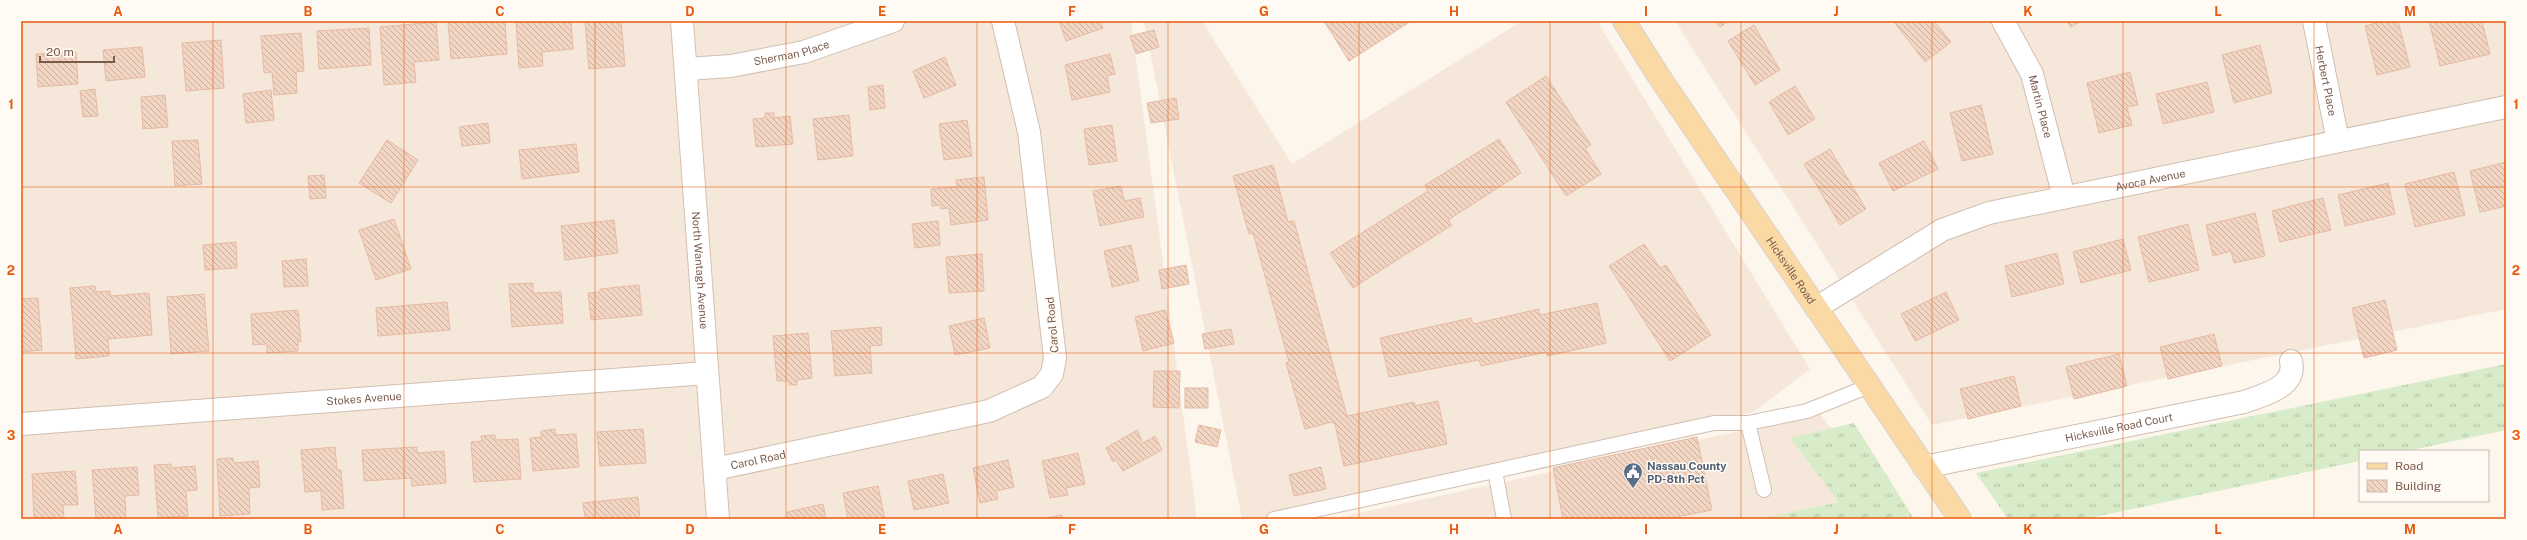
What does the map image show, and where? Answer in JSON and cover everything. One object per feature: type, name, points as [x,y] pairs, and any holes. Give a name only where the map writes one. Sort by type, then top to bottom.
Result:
[{"type":"main road","name":"Hicksville Road","points":[[1624,21],[1662,81],[1960,519]]},
{"type":"street","name":"North Wantagh Avenue","points":[[682,21],[687,69],[718,519]]},
{"type":"street","name":"Sherman Place","points":[[687,69],[731,66],[804,52],[893,21]]},
{"type":"street","name":"Carol Road","points":[[715,469],[989,411],[1042,387],[1052,374],[1055,350],[1030,132],[1003,21]]},
{"type":"street","name":"Martin Place","points":[[2003,21],[2016,41],[2032,74],[2064,197]]},
{"type":"street","name":"Herbert Place","points":[[2314,21],[2338,141]]},
{"type":"street","name":"Avoca Avenue","points":[[1816,308],[1942,230],[1989,213],[2506,106]]},
{"type":"street","name":"Hicksville Road Court","points":[[1924,467],[2244,402],[2270,392],[2289,380],[2292,374],[2291,361]]},
{"type":"street","name":"Stokes Avenue","points":[[21,424],[707,373]]},
{"type":"lane","points":[[1274,519],[1714,423],[1748,423],[1807,411],[1869,386]]},
{"type":"lane","points":[[1748,423],[1764,490]]},
{"type":"lane","points":[[1495,471],[1504,519]]},
{"type":"shaded area","points":[[21,21],[1131,21],[1197,519],[21,519]]},
{"type":"shaded area","points":[[1144,21],[1202,21],[1292,164],[1522,21],[1597,21],[1810,369],[1754,412],[1261,519],[1242,519]]},
{"type":"shaded area","points":[[1675,21],[2506,21],[2506,309],[1932,425]]},
{"type":"shaded area","points":[[1820,414],[1889,501],[1805,519],[1331,519]]},
{"type":"green space","points":[[2506,364],[2506,430],[2412,450],[2359,450],[2359,461],[2085,519],[2008,519],[1976,473]]},
{"type":"green space","points":[[1854,423],[1914,519],[1759,519],[1839,502],[1790,438]]},
{"type":"building","points":[[466,21],[505,21],[507,54],[451,59],[448,23]]},
{"type":"building","points":[[516,21],[571,21],[573,49],[542,52],[543,66],[519,68]]},
{"type":"building","points":[[585,21],[621,21],[625,66],[589,69]]},
{"type":"building","points":[[1059,21],[1100,21],[1103,28],[1066,41]]},
{"type":"building","points":[[1324,21],[1411,21],[1349,61]]},
{"type":"building","points":[[1715,21],[1729,21],[1720,27]]},
{"type":"building","points":[[1934,21],[1951,42],[1925,62],[1894,22]]},
{"type":"building","points":[[2067,21],[2081,21],[2071,27]]},
{"type":"building","points":[[2384,21],[2398,21],[2410,67],[2377,75],[2365,26]]},
{"type":"building","points":[[2429,21],[2482,21],[2490,54],[2440,66]]},
{"type":"building","points":[[436,22],[439,60],[414,62],[416,82],[384,85],[380,27]]},
{"type":"building","points":[[1754,25],[1780,70],[1755,85],[1728,41]]},
{"type":"building","points":[[369,28],[371,65],[319,69],[317,31]]},
{"type":"building","points":[[1154,30],[1159,47],[1136,54],[1130,36]]},
{"type":"building","points":[[301,33],[304,71],[296,72],[297,93],[274,95],[272,72],[264,73],[261,36]]},
{"type":"building","points":[[221,40],[224,88],[186,91],[182,43]]},
{"type":"building","points":[[2260,45],[2272,93],[2234,103],[2222,55]]},
{"type":"building","points":[[142,47],[145,77],[106,81],[103,50]]},
{"type":"building","points":[[76,52],[78,84],[38,87],[36,54]]},
{"type":"building","points":[[1110,54],[1115,74],[1107,76],[1110,92],[1072,100],[1065,65]]},
{"type":"building","points":[[945,57],[956,85],[924,98],[913,71]]},
{"type":"building","points":[[2130,72],[2138,105],[2127,107],[2132,125],[2099,133],[2087,83]]},
{"type":"building","points":[[1546,76],[1591,145],[1585,148],[1601,174],[1566,196],[1506,102]]},
{"type":"building","points":[[2207,82],[2214,112],[2163,124],[2156,94]]},
{"type":"building","points":[[883,85],[885,108],[870,110],[868,87]]},
{"type":"building","points":[[1795,86],[1815,119],[1788,135],[1769,102]]},
{"type":"building","points":[[95,89],[98,116],[83,117],[80,91]]},
{"type":"building","points":[[271,90],[274,120],[246,123],[243,94]]},
{"type":"building","points":[[165,95],[168,127],[143,129],[141,97]]},
{"type":"building","points":[[1176,98],[1179,119],[1151,123],[1147,103]]},
{"type":"building","points":[[1981,105],[1993,154],[1962,161],[1950,113]]},
{"type":"building","points":[[765,113],[774,113],[774,118],[790,116],[793,144],[756,147],[753,119],[765,118]]},
{"type":"building","points":[[849,115],[853,156],[818,160],[813,119]]},
{"type":"building","points":[[967,120],[972,156],[944,160],[939,124]]},
{"type":"building","points":[[488,123],[490,143],[462,146],[459,127]]},
{"type":"building","points":[[1112,125],[1117,161],[1089,165],[1084,129]]},
{"type":"building","points":[[1499,139],[1521,173],[1448,220],[1452,225],[1353,288],[1330,253],[1428,191],[1425,185]]},
{"type":"building","points":[[198,140],[202,184],[175,186],[172,141]]},
{"type":"building","points":[[387,140],[418,160],[391,203],[359,183]]},
{"type":"building","points":[[1924,141],[1938,169],[1893,191],[1879,163]]},
{"type":"building","points":[[576,144],[579,172],[522,179],[519,150]]},
{"type":"building","points":[[1830,149],[1866,209],[1840,225],[1804,164]]},
{"type":"building","points":[[2506,162],[2506,206],[2480,212],[2470,171]]},
{"type":"building","points":[[1273,165],[1288,222],[1294,221],[1347,416],[1414,402],[1415,406],[1438,401],[1447,444],[1344,466],[1335,424],[1332,422],[1305,429],[1286,363],[1289,362],[1253,233],[1249,234],[1233,176]]},
{"type":"building","points":[[2454,172],[2465,215],[2415,227],[2405,184]]},
{"type":"building","points":[[324,175],[326,198],[310,199],[308,176]]},
{"type":"building","points":[[984,177],[988,220],[951,225],[949,208],[941,209],[940,205],[932,206],[931,189],[957,187],[956,180]]},
{"type":"building","points":[[2388,183],[2395,214],[2345,226],[2338,195]]},
{"type":"building","points":[[1121,186],[1124,201],[1140,198],[1144,217],[1100,226],[1093,191]]},
{"type":"building","points":[[2323,198],[2331,230],[2280,242],[2272,211]]},
{"type":"building","points":[[2255,213],[2265,256],[2234,263],[2231,251],[2213,256],[2206,225]]},
{"type":"building","points":[[394,219],[411,269],[376,280],[359,230]]},
{"type":"building","points":[[614,220],[618,253],[565,260],[561,226]]},
{"type":"building","points":[[938,221],[940,245],[915,248],[912,224]]},
{"type":"building","points":[[2188,224],[2199,270],[2149,282],[2138,237]]},
{"type":"building","points":[[2123,239],[2131,270],[2081,283],[2073,252]]},
{"type":"building","points":[[236,242],[237,268],[205,270],[203,245]]},
{"type":"building","points":[[1644,244],[1660,268],[1666,265],[1711,335],[1670,361],[1609,266]]},
{"type":"building","points":[[1131,245],[1139,281],[1112,287],[1104,251]]},
{"type":"building","points":[[2057,253],[2064,284],[2012,297],[2005,266]]},
{"type":"building","points":[[982,254],[984,291],[949,293],[946,257]]},
{"type":"building","points":[[306,259],[308,286],[284,287],[282,261]]},
{"type":"building","points":[[1186,265],[1189,284],[1162,289],[1159,270]]},
{"type":"building","points":[[533,283],[533,293],[561,292],[563,323],[512,327],[509,284]]},
{"type":"building","points":[[639,285],[642,315],[591,320],[588,293],[600,292],[600,289]]},
{"type":"building","points":[[95,286],[96,292],[110,291],[111,296],[149,293],[152,335],[108,339],[109,356],[76,359],[70,288]]},
{"type":"building","points":[[1946,292],[1959,320],[1915,341],[1901,314]]},
{"type":"building","points":[[204,294],[209,351],[171,354],[167,297]]},
{"type":"building","points":[[38,298],[42,350],[21,352],[21,299]]},
{"type":"building","points":[[2385,300],[2397,350],[2364,358],[2352,308]]},
{"type":"building","points":[[447,302],[450,330],[378,336],[376,308]]},
{"type":"building","points":[[1597,303],[1606,343],[1547,356],[1547,352],[1481,366],[1479,360],[1389,377],[1380,338],[1471,318],[1473,324],[1539,309],[1540,315]]},
{"type":"building","points":[[298,310],[301,342],[298,341],[298,351],[267,353],[267,344],[253,345],[251,314]]},
{"type":"building","points":[[1165,310],[1174,343],[1143,351],[1135,317]]},
{"type":"building","points":[[984,318],[990,348],[955,355],[949,326]]},
{"type":"building","points":[[881,327],[882,345],[870,346],[872,373],[835,376],[831,331]]},
{"type":"building","points":[[1231,329],[1234,344],[1205,349],[1202,334]]},
{"type":"building","points":[[808,333],[812,378],[797,380],[797,385],[789,385],[789,381],[777,381],[773,336]]},
{"type":"building","points":[[2214,334],[2222,366],[2168,379],[2160,347]]},
{"type":"building","points":[[2119,354],[2127,386],[2074,399],[2066,367]]},
{"type":"building","points":[[1154,371],[1180,371],[1179,408],[1153,407]]},
{"type":"building","points":[[2014,376],[2021,406],[1968,419],[1960,389]]},
{"type":"building","points":[[1185,388],[1208,388],[1208,408],[1185,408]]},
{"type":"building","points":[[1199,425],[1221,430],[1217,447],[1195,442]]},
{"type":"building","points":[[555,429],[556,435],[576,434],[579,467],[533,471],[530,438],[541,437],[541,431]]},
{"type":"building","points":[[643,429],[646,463],[600,466],[597,432]]},
{"type":"building","points":[[1137,430],[1143,443],[1155,436],[1162,450],[1123,471],[1116,460],[1113,462],[1106,448]]},
{"type":"building","points":[[495,435],[496,440],[518,439],[521,479],[474,482],[471,442],[482,441],[481,436]]},
{"type":"building","name":"Nassau County PD-8th Pct","points":[[1697,437],[1712,510],[1666,519],[1563,519],[1553,468]]},
{"type":"building","points":[[335,447],[337,470],[341,470],[344,508],[322,510],[321,491],[305,492],[301,450]]},
{"type":"building","points":[[417,447],[417,453],[444,451],[446,483],[412,486],[411,478],[364,481],[362,450]]},
{"type":"building","points":[[1078,453],[1085,484],[1066,488],[1068,495],[1050,498],[1042,461]]},
{"type":"building","points":[[233,458],[234,463],[258,461],[260,487],[249,488],[250,514],[220,516],[217,459]]},
{"type":"building","points":[[1008,460],[1014,487],[996,491],[998,499],[980,503],[973,468]]},
{"type":"building","points":[[171,464],[171,468],[195,466],[197,490],[186,491],[188,516],[158,518],[154,465]]},
{"type":"building","points":[[137,467],[139,495],[125,496],[126,519],[96,519],[92,470]]},
{"type":"building","points":[[1321,467],[1326,489],[1294,496],[1289,475]]},
{"type":"building","points":[[75,471],[78,505],[63,505],[64,519],[34,519],[32,474]]},
{"type":"building","points":[[943,474],[949,503],[914,510],[908,481]]},
{"type":"building","points":[[878,486],[885,519],[848,519],[843,493]]},
{"type":"building","points":[[638,497],[640,519],[585,519],[583,503]]},
{"type":"building","points":[[823,504],[826,519],[788,519],[787,512]]},
{"type":"building","points":[[1062,515],[1063,519],[1042,519]]},
{"type":"place","name":"Nassau County PD-8th Pct","points":[[1633,489]]}]
